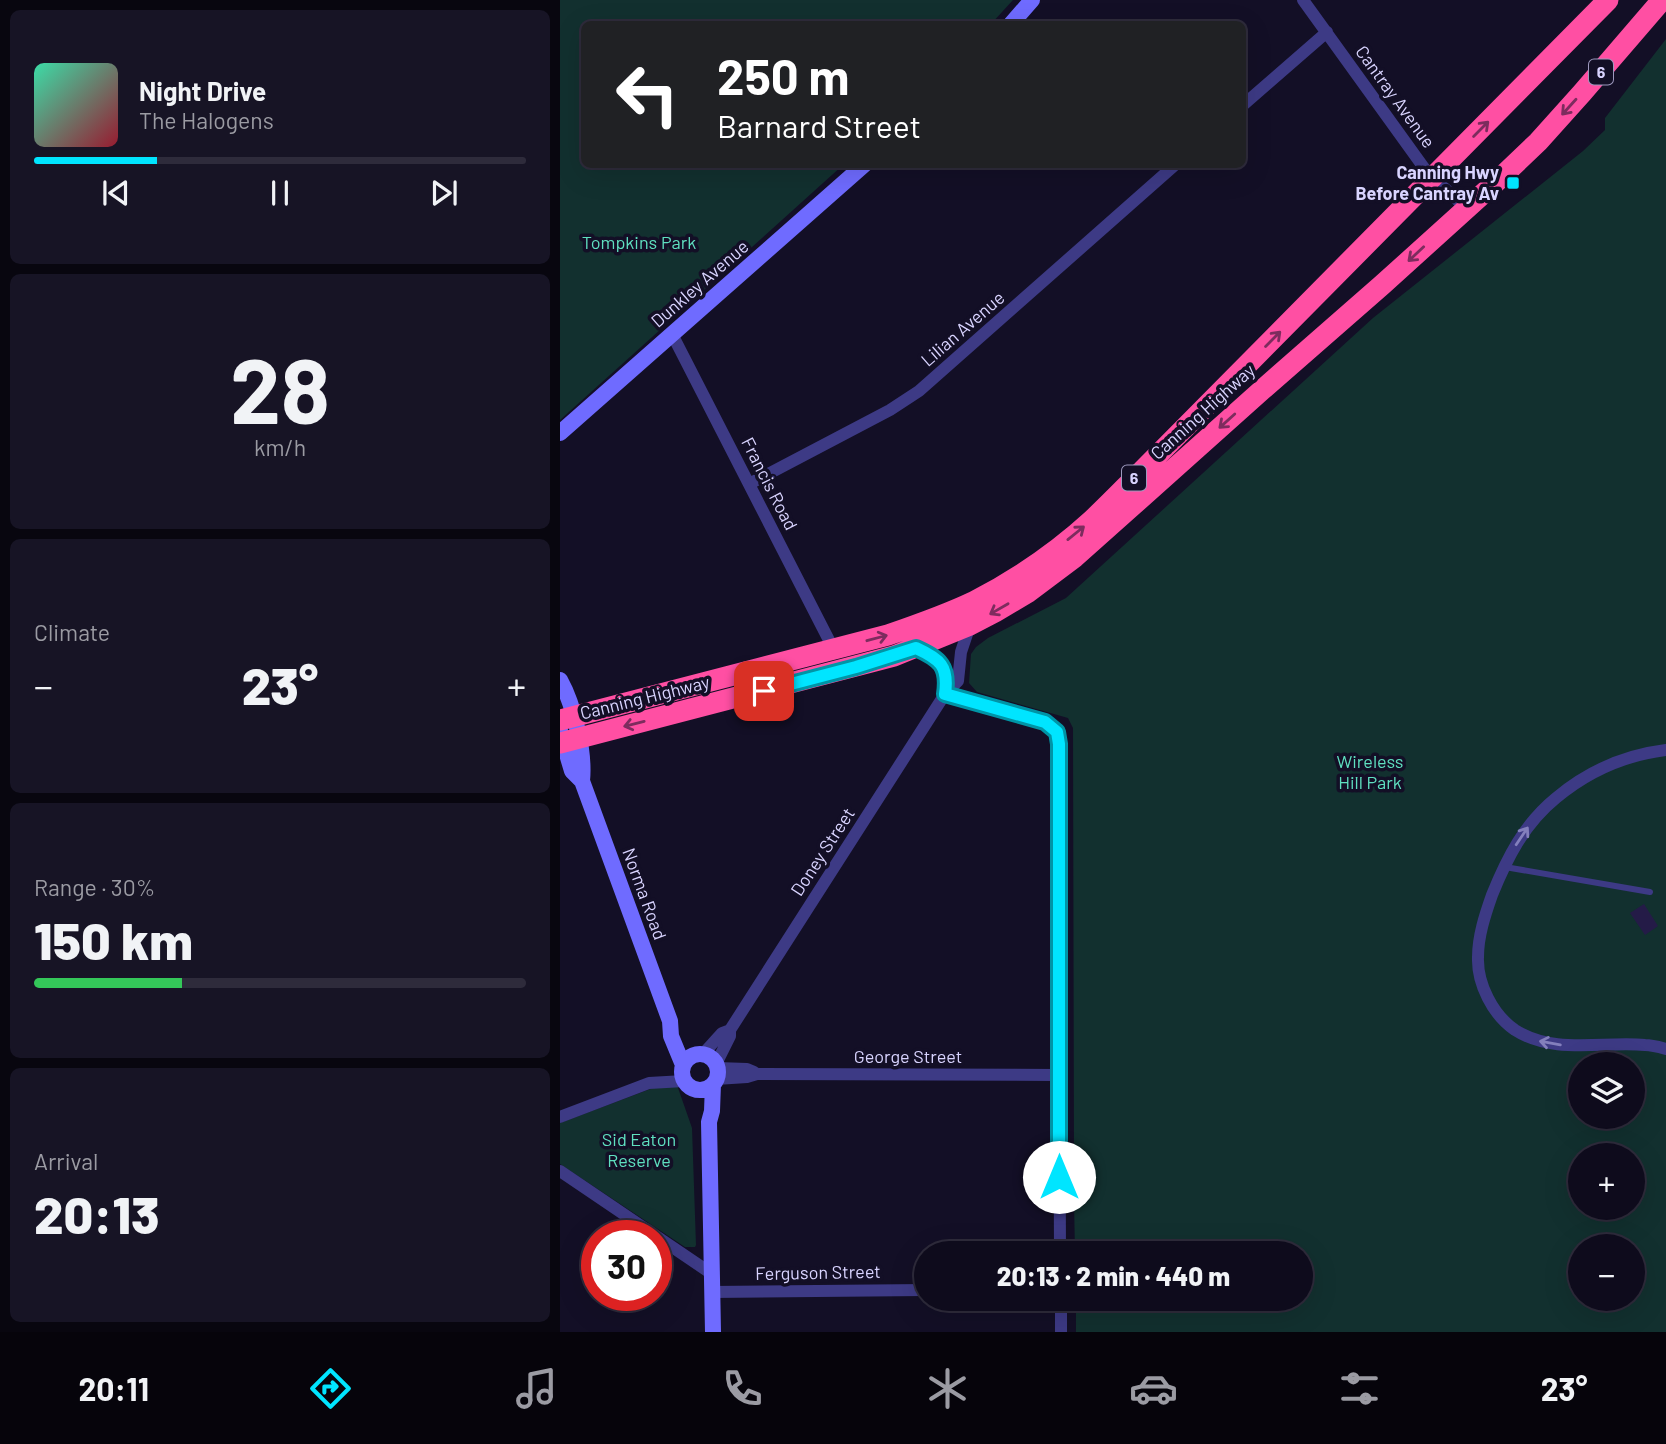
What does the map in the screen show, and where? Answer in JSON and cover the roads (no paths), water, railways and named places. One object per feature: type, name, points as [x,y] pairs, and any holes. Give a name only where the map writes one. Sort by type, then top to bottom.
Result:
[{"type":"highway","name":"Canning Highway","points":[[566,732],[937,618],[1009,582],[1050,554],[1091,521],[1608,0]]},
{"type":"highway","name":"Canning Highway","points":[[566,732],[848,669],[916,648],[970,625],[1027,593],[1075,557],[1382,285],[1538,142],[1662,0]]},
{"type":"street","points":[[1014,21],[1032,0]]},
{"type":"street","name":"Cantray Avenue","points":[[1303,0],[1427,172],[1466,208]]},
{"type":"street","points":[[1246,103],[1327,32]]},
{"type":"street","name":"Dunkley Avenue","points":[[560,433],[860,168]]},
{"type":"street","name":"Lilian Avenue","points":[[749,484],[890,410],[919,391],[1171,168]]},
{"type":"street","name":"Francis Road","points":[[672,334],[834,650]]},
{"type":"street","name":"Doney Street","points":[[711,1067],[722,1033],[730,1030],[945,694],[958,681],[961,652],[970,625]]},
{"type":"street","points":[[916,648],[937,659],[944,669],[947,680],[945,694],[1045,722],[1055,729],[1058,736],[1060,1241]]},
{"type":"street","points":[[560,680],[568,695],[566,732]]},
{"type":"street","name":"Norma Road","points":[[566,732],[572,771],[582,780],[670,1021],[686,1043],[711,1067],[712,1111],[709,1122],[713,1332]]},
{"type":"street","points":[[1666,750],[1624,759],[1584,778],[1555,799],[1530,824],[1503,867],[1485,913],[1478,944],[1480,976],[1487,995],[1499,1015],[1515,1029],[1537,1041],[1558,1045],[1647,1045],[1666,1049]]},
{"type":"street","name":"Norma Road","points":[[670,1021],[671,1035],[686,1076],[709,1122]]},
{"type":"street","points":[[560,1117],[649,1083],[686,1076],[708,1088],[711,1067],[687,1058],[686,1076]]},
{"type":"street","name":"George Street","points":[[711,1067],[747,1069],[757,1074],[1058,1075]]},
{"type":"street","points":[[560,1171],[632,1220]]},
{"type":"street","points":[[672,1247],[712,1274]]},
{"type":"street","name":"Ferguson Street","points":[[711,1292],[914,1290]]},
{"type":"street","points":[[1060,1311],[1061,1332]]},
{"type":"lane","points":[[1503,867],[1650,892]]},
{"type":"place","name":"Canning Hwy Before Cantray Av","points":[[1513,183]]},
{"type":"park label","name":"Tompkins Park","points":[[639,243]]},
{"type":"park label","name":"Wireless Hill Park","points":[[1370,772]]},
{"type":"park label","name":"Sid Eaton Reserve","points":[[639,1150]]}]
